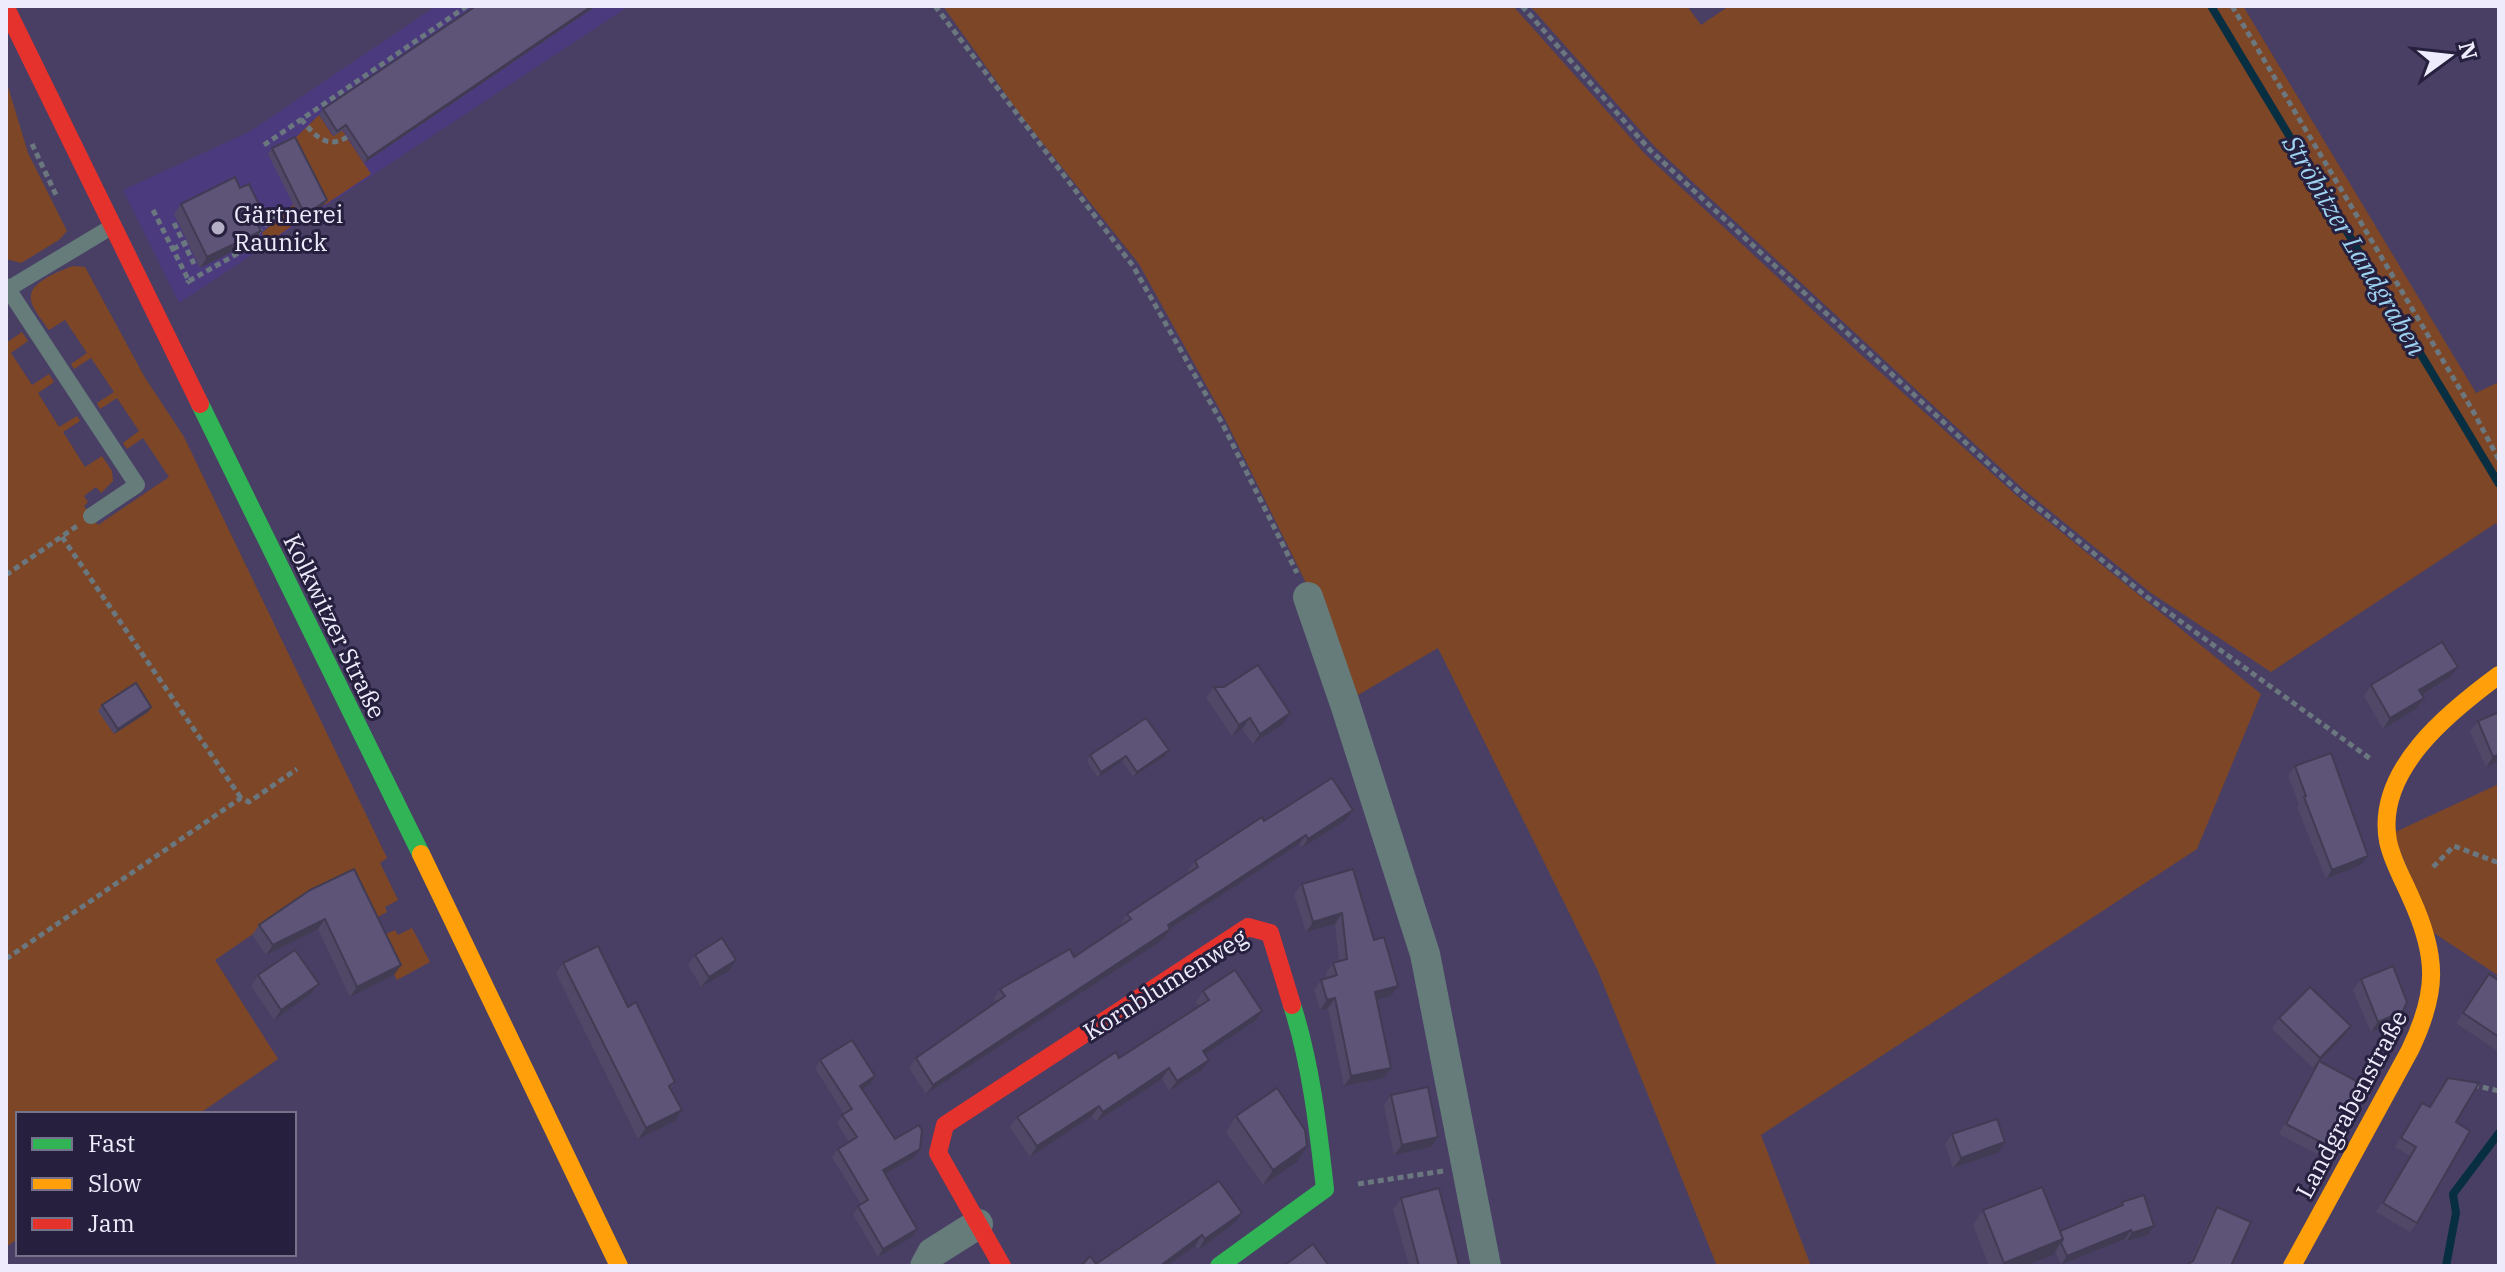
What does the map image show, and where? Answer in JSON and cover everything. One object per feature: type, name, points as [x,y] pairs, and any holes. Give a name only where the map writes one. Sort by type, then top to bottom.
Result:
[{"type":"street","name":"Kolkwitzer Straße","points":[[6,8],[619,1266]]},
{"type":"street","points":[[1308,597],[1425,954],[1486,1266]]},
{"type":"street","name":"Landgrabenstraße","points":[[2292,1266],[2400,1071],[2427,1012],[2432,991],[2433,956],[2409,890],[2392,858],[2386,835],[2388,805],[2397,778],[2447,714],[2499,675]]},
{"type":"street","name":"Kornblumenweg","points":[[1002,1266],[938,1153],[945,1125],[1248,927],[1270,933],[1300,1030],[1317,1122],[1325,1189]]},
{"type":"street","points":[[1219,1266],[1325,1189]]},
{"type":"street","points":[[925,1266],[932,1253],[978,1224]]},
{"type":"lane","points":[[91,516],[137,485],[7,288],[113,226]]},
{"type":"path","points":[[264,145],[467,6]]},
{"type":"path","points":[[935,6],[1133,266],[1222,423],[1308,597]]},
{"type":"path","points":[[1522,6],[1650,150],[2020,493],[2147,597],[2397,778]]},
{"type":"path","points":[[2232,6],[2499,460]]},
{"type":"path","points":[[301,119],[312,133],[326,142],[339,142],[347,137]]},
{"type":"path","points":[[153,210],[189,281]]},
{"type":"path","points":[[181,286],[258,242],[255,235],[274,216]]},
{"type":"path","points":[[174,223],[194,264]]},
{"type":"path","points":[[173,249],[185,243]]},
{"type":"path","points":[[6,575],[91,516]]},
{"type":"path","points":[[62,537],[241,798],[249,802],[297,769]]},
{"type":"path","points":[[6,959],[241,798]]},
{"type":"path","points":[[2409,890],[2454,846],[2499,863]]},
{"type":"path","points":[[2471,1085],[2499,1091]]},
{"type":"path","points":[[1325,1189],[1466,1167]]},
{"type":"shaded area","name":"Gärtnerei Raunick","points":[[436,6],[629,6],[179,303],[123,190],[249,132]]},
{"type":"shaded area","points":[[943,6],[1513,6],[1645,154],[1859,353],[2017,496],[2261,694],[2197,849],[1761,1135],[1811,1266],[1717,1266],[1598,971],[1438,648],[1353,698],[1308,587],[1226,421],[1139,264],[1022,117]]},
{"type":"shaded area","points":[[1530,6],[1687,6],[1701,25],[1729,6],[2243,6],[2476,393],[2499,382],[2499,528],[2496,523],[2271,672],[2151,593],[2023,489],[1655,147]]},
{"type":"shaded area","points":[[6,80],[28,153],[67,231],[59,240],[21,263],[6,259]]},
{"type":"shaded area","points":[[319,115],[333,136],[342,130],[371,174],[323,206],[291,142]]},
{"type":"shaded area","points":[[294,204],[301,220],[267,243],[262,233]]},
{"type":"shaded area","points":[[73,266],[85,267],[144,376],[184,437],[387,858],[380,863],[398,900],[385,907],[387,912],[368,922],[303,900],[215,960],[278,1059],[202,1112],[16,1112],[16,1240],[6,1247],[6,343],[22,332],[28,341],[11,353],[32,385],[49,374],[54,382],[38,393],[59,427],[77,416],[80,421],[63,432],[85,467],[102,456],[112,471],[113,481],[101,493],[96,487],[84,496],[88,502],[84,506],[98,525],[169,477],[143,438],[127,449],[123,443],[139,431],[117,398],[100,409],[97,403],[114,392],[91,358],[74,369],[71,364],[87,353],[65,320],[49,330],[34,309],[31,299],[33,290],[48,277]]},
{"type":"shaded area","points":[[2499,784],[2499,976],[2434,933],[2393,833]]},
{"type":"shaded area","points":[[412,928],[430,962],[397,980],[376,939],[395,930],[398,935]]},
{"type":"building","points":[[476,6],[592,6],[368,158],[346,125],[337,131],[323,109]]},
{"type":"building","points":[[295,137],[327,200],[305,215],[272,148]]},
{"type":"building","name":"Gärtnerei Raunick","points":[[235,177],[240,188],[249,184],[265,217],[256,221],[261,231],[207,257],[181,204]]},
{"type":"building","points":[[2442,642],[2458,667],[2419,690],[2424,698],[2390,718],[2371,685]]},
{"type":"building","points":[[1258,665],[1290,713],[1260,734],[1250,718],[1239,725],[1214,687],[1224,687]]},
{"type":"building","points":[[136,683],[151,707],[118,729],[102,705]]},
{"type":"building","points":[[2499,712],[2499,754],[2493,757],[2478,721]]},
{"type":"building","points":[[1146,718],[1169,750],[1137,772],[1126,756],[1101,772],[1090,755]]},
{"type":"building","points":[[2331,753],[2368,856],[2332,870],[2295,766]]},
{"type":"building","points":[[1332,778],[1353,810],[1308,839],[1306,835],[1168,925],[1170,929],[933,1085],[916,1058],[1005,996],[1000,989],[1070,949],[1074,957],[1131,919],[1127,914],[1198,867],[1195,861],[1262,817],[1264,821]]},
{"type":"building","points":[[354,869],[401,965],[357,987],[325,919],[273,945],[259,925],[310,890]]},
{"type":"building","points":[[1353,869],[1374,940],[1384,937],[1398,986],[1375,992],[1391,1068],[1351,1076],[1335,998],[1327,1000],[1321,980],[1337,975],[1333,963],[1347,959],[1342,913],[1313,922],[1302,884]]},
{"type":"building","points":[[722,938],[736,960],[709,977],[695,955]]},
{"type":"building","points":[[598,946],[628,1007],[636,1002],[675,1082],[669,1086],[682,1110],[646,1128],[563,963]]},
{"type":"building","points":[[295,950],[319,984],[281,1010],[258,975]]},
{"type":"building","points":[[2393,966],[2407,1002],[2403,1011],[2378,1022],[2361,979]]},
{"type":"building","points":[[1235,970],[1262,1011],[1203,1051],[1209,1060],[1177,1081],[1169,1068],[1103,1112],[1099,1106],[1037,1146],[1017,1117],[1116,1052],[1119,1058],[1209,1000],[1203,991]]},
{"type":"building","points":[[2489,974],[2499,981],[2499,1037],[2463,1013]]},
{"type":"building","points":[[2310,987],[2351,1026],[2320,1058],[2279,1018]]},
{"type":"building","points":[[852,1040],[875,1076],[860,1086],[895,1139],[919,1125],[922,1130],[920,1149],[883,1170],[917,1229],[883,1249],[858,1206],[868,1200],[838,1149],[857,1137],[842,1115],[852,1109],[820,1060]]},
{"type":"building","points":[[2319,1061],[2362,1084],[2328,1146],[2286,1124]]},
{"type":"building","points":[[2448,1078],[2479,1083],[2456,1122],[2470,1131],[2417,1223],[2383,1203],[2416,1147],[2401,1138],[2422,1103],[2430,1107]]},
{"type":"building","points":[[1428,1087],[1438,1137],[1402,1145],[1391,1095]]},
{"type":"building","points":[[1277,1088],[1305,1130],[1307,1146],[1273,1170],[1236,1116]]},
{"type":"building","points":[[1997,1119],[2005,1142],[1961,1158],[1952,1134]]},
{"type":"building","points":[[1219,1181],[1242,1213],[1205,1239],[1202,1235],[1160,1266],[1081,1266],[1090,1256],[1096,1264]]},
{"type":"building","points":[[2042,1187],[2063,1239],[2004,1263],[1983,1210]]},
{"type":"building","points":[[1439,1188],[1459,1266],[1419,1266],[1401,1198]]},
{"type":"building","points":[[2144,1195],[2154,1226],[2132,1233],[2131,1230],[2067,1256],[2060,1231]]},
{"type":"building","points":[[2217,1207],[2251,1222],[2231,1266],[2185,1266],[2193,1261]]},
{"type":"building","points":[[1313,1244],[1329,1266],[1285,1266],[1285,1265]]},
{"type":"waterway","name":"Ströbitzer Landgraben","points":[[2211,6],[2499,484]]},
{"type":"waterway","name":"Ströbitzer Landgraben","points":[[2446,1266],[2456,1213],[2453,1194],[2499,1133]]},
{"type":"traffic: fast","points":[[200,404],[421,854]]},
{"type":"traffic: fast","points":[[1219,1266],[1325,1189],[1309,1073],[1292,1005]]},
{"type":"traffic: slow","points":[[2292,1266],[2410,1050],[2430,992],[2430,957],[2426,938],[2388,841],[2387,815],[2393,790],[2404,767],[2420,745],[2459,706],[2499,675]]},
{"type":"traffic: slow","points":[[421,854],[619,1266]]},
{"type":"traffic: jam","points":[[6,8],[200,404]]},
{"type":"traffic: jam","points":[[1002,1266],[938,1153],[945,1125],[1248,927],[1270,933],[1292,1005]]},
{"type":"place","name":"Gärtnerei Raunick","points":[[218,228]]}]
